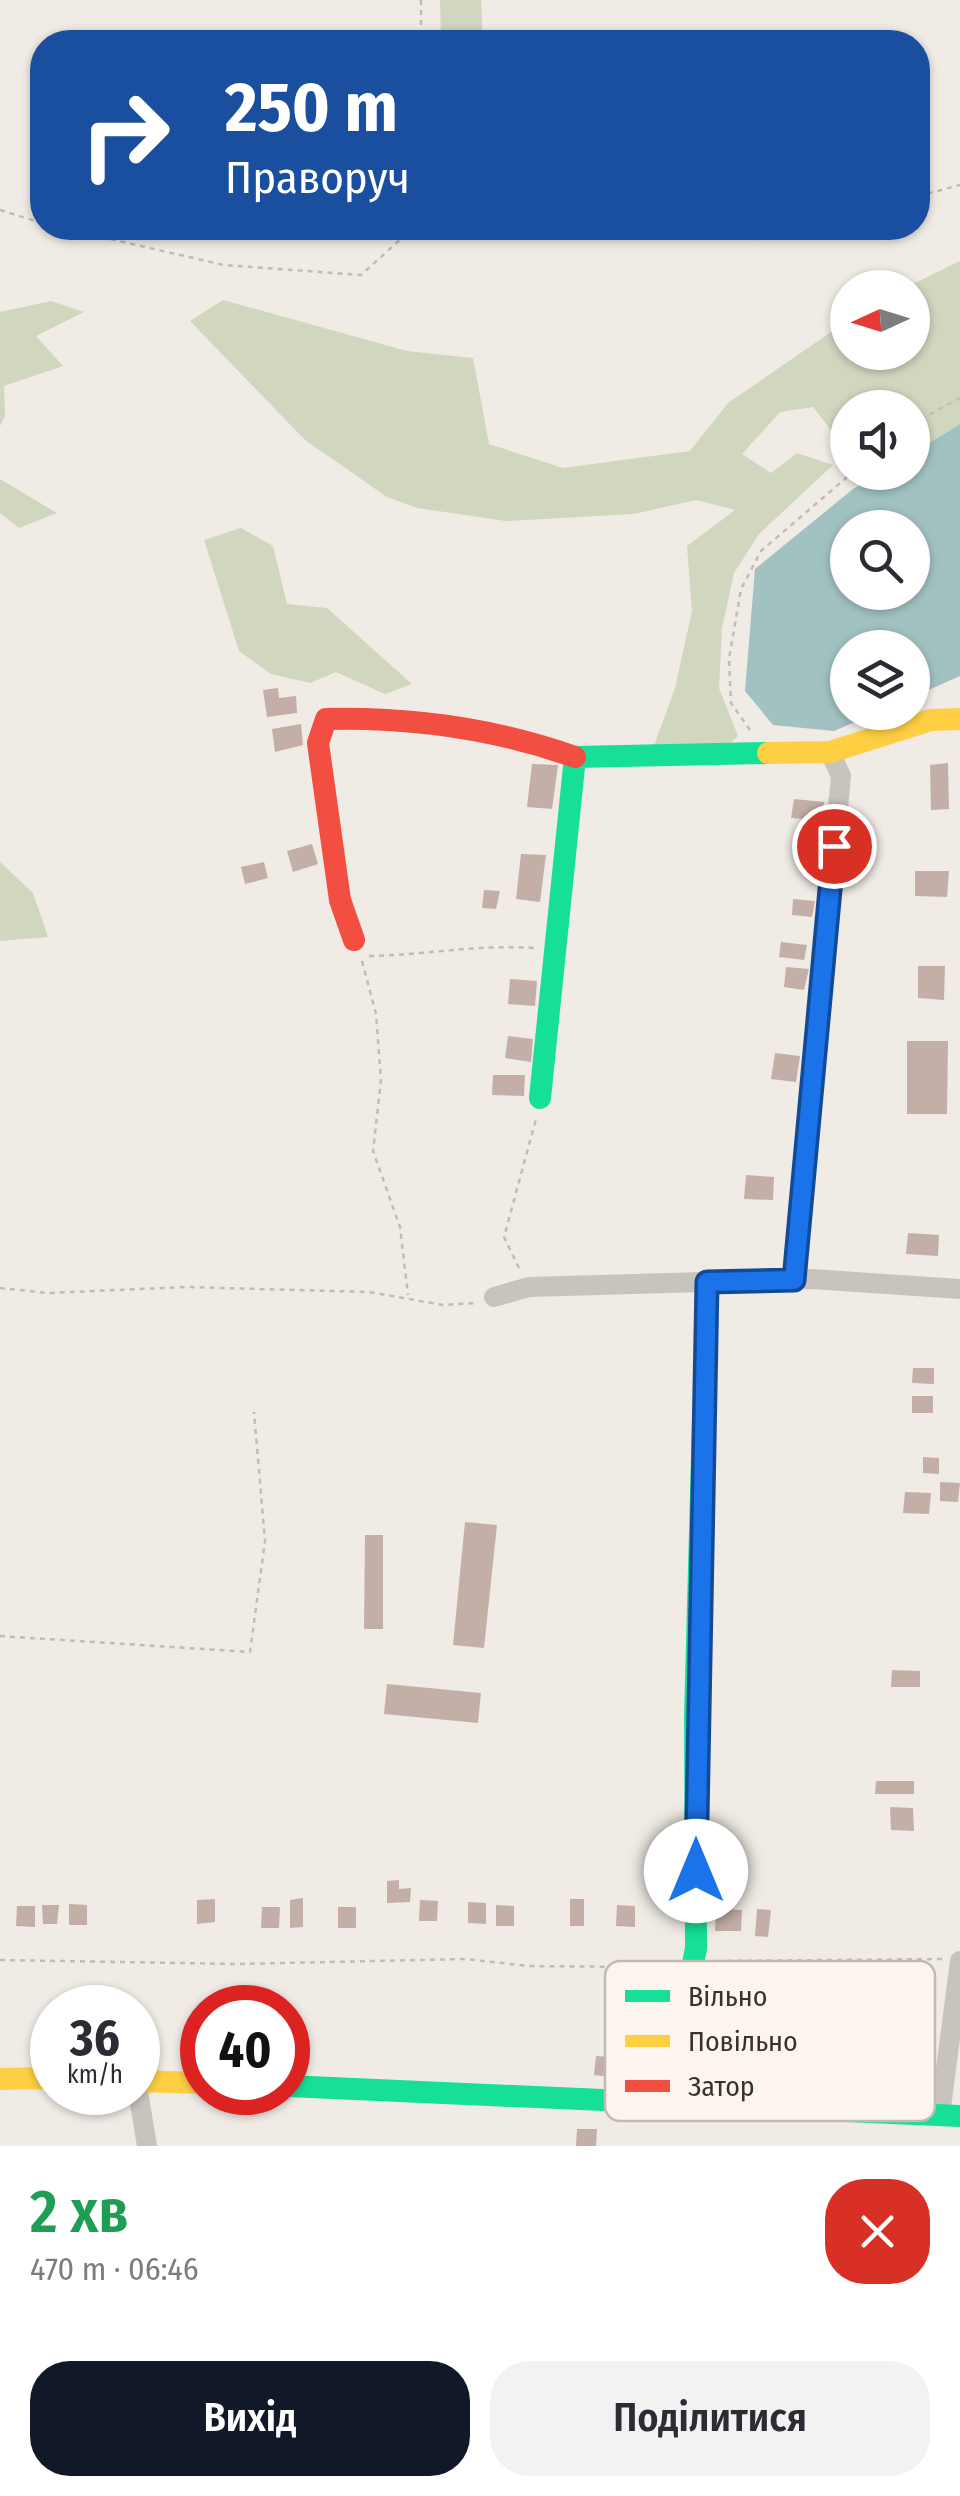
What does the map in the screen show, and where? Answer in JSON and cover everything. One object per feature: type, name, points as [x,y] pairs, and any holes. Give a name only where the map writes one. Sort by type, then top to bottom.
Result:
[{"type":"street","points":[[354,940],[340,900],[318,744],[326,719],[408,716],[526,738],[575,757],[830,752],[930,720],[960,719]]},
{"type":"street","points":[[794,1280],[840,776],[830,752]]},
{"type":"street","points":[[540,1098],[575,757]]},
{"type":"street","points":[[494,1297],[529,1287],[794,1280],[960,1289]]},
{"type":"street","points":[[692,1961],[707,1282]]},
{"type":"street","points":[[950,2116],[953,1960]]},
{"type":"street","points":[[0,2079],[30,2078]]},
{"type":"street","points":[[310,2087],[605,2099]]},
{"type":"street","points":[[142,2115],[147,2146]]},
{"type":"path","points":[[421,0],[422,30]]},
{"type":"path","points":[[930,193],[960,185]]},
{"type":"path","points":[[0,210],[30,219]]},
{"type":"path","points":[[113,240],[224,266],[361,275],[400,240]]},
{"type":"path","points":[[930,414],[960,398]]},
{"type":"path","points":[[766,751],[731,703],[730,660],[740,589],[761,551],[831,490]]},
{"type":"path","points":[[408,1297],[400,1227],[374,1151],[381,1080],[376,1014],[360,956],[415,955],[487,944],[556,950]]},
{"type":"path","points":[[529,1287],[504,1237],[540,1098]]},
{"type":"path","points":[[0,1288],[48,1292],[187,1286],[408,1297],[469,1306],[494,1297]]},
{"type":"path","points":[[0,1636],[250,1652],[264,1541],[254,1412]]},
{"type":"path","points":[[0,1960],[237,1964],[465,1959],[529,1966],[605,1967]]},
{"type":"path","points":[[920,1961],[953,1960]]},
{"type":"green space","points":[[440,0],[481,0],[482,30],[441,30]]},
{"type":"green space","points":[[960,261],[960,424],[930,443],[930,390],[830,390],[830,429],[813,407],[780,412],[742,454],[771,473],[797,453],[830,464],[830,468],[759,534],[734,573],[722,628],[719,688],[738,736],[709,764],[650,757],[675,688],[692,611],[687,546],[735,510],[696,500],[634,514],[506,521],[417,508],[387,497],[305,440],[190,321],[223,300],[407,351],[473,358],[489,444],[563,468],[690,451],[728,403],[830,333],[830,370],[930,370],[930,276]]},
{"type":"green space","points":[[51,301],[84,312],[36,336],[63,366],[4,386],[5,416],[0,426],[0,312]]},
{"type":"green space","points":[[0,479],[57,513],[19,528],[0,513]]},
{"type":"green space","points":[[241,528],[273,546],[287,604],[327,608],[412,684],[385,694],[336,672],[310,683],[271,674],[239,651],[204,540]]},
{"type":"green space","points":[[0,862],[33,893],[48,937],[0,941]]},
{"type":"water","points":[[960,424],[960,676],[930,689],[930,630],[830,630],[830,730],[836,730],[834,731],[773,725],[745,691],[755,569],[852,490],[930,490],[930,443]]},
{"type":"building","points":[[278,688],[279,698],[296,696],[297,713],[267,717],[263,690]]},
{"type":"building","points":[[301,724],[303,745],[275,752],[272,729]]},
{"type":"building","points":[[948,763],[949,809],[931,810],[930,765]]},
{"type":"building","points":[[532,764],[558,765],[552,809],[527,807]]},
{"type":"building","points":[[794,799],[824,802],[821,820],[791,818]]},
{"type":"building","points":[[800,835],[822,838],[821,855],[797,852]]},
{"type":"building","points":[[312,844],[318,864],[293,872],[287,851]]},
{"type":"building","points":[[521,854],[546,855],[540,902],[516,899]]},
{"type":"building","points":[[264,862],[268,878],[245,884],[241,867]]},
{"type":"building","points":[[915,871],[949,871],[947,897],[915,896]]},
{"type":"building","points":[[484,890],[500,891],[496,909],[482,908]]},
{"type":"building","points":[[793,899],[815,901],[812,917],[792,915]]},
{"type":"building","points":[[781,942],[807,945],[804,960],[779,957]]},
{"type":"building","points":[[918,966],[945,966],[944,1000],[918,998]]},
{"type":"building","points":[[786,967],[809,969],[804,990],[784,987]]},
{"type":"building","points":[[510,979],[537,981],[535,1006],[508,1004]]},
{"type":"building","points":[[508,1036],[533,1039],[531,1062],[505,1058]]},
{"type":"building","points":[[907,1041],[948,1041],[947,1114],[907,1114]]},
{"type":"building","points":[[775,1053],[800,1056],[796,1082],[771,1079]]},
{"type":"building","points":[[493,1075],[525,1075],[524,1096],[492,1095]]},
{"type":"building","points":[[746,1175],[774,1177],[773,1200],[744,1199]]},
{"type":"building","points":[[908,1233],[939,1235],[938,1256],[906,1254]]},
{"type":"building","points":[[913,1368],[934,1368],[934,1384],[912,1383]]},
{"type":"building","points":[[912,1396],[933,1396],[933,1413],[912,1413]]},
{"type":"building","points":[[923,1457],[939,1458],[939,1474],[923,1473]]},
{"type":"building","points":[[940,1482],[960,1483],[958,1502],[940,1501]]},
{"type":"building","points":[[905,1492],[931,1493],[929,1514],[903,1513]]},
{"type":"building","points":[[465,1522],[497,1525],[484,1648],[453,1645]]},
{"type":"building","points":[[365,1535],[383,1535],[383,1629],[364,1629]]},
{"type":"building","points":[[892,1670],[920,1671],[920,1687],[891,1687]]},
{"type":"building","points":[[387,1684],[481,1693],[478,1723],[384,1714]]},
{"type":"building","points":[[876,1781],[914,1781],[914,1794],[875,1794]]},
{"type":"building","points":[[890,1807],[913,1808],[914,1831],[891,1830]]},
{"type":"building","points":[[399,1880],[399,1889],[411,1888],[410,1902],[387,1903],[387,1881]]},
{"type":"building","points":[[303,1898],[303,1927],[290,1928],[290,1900]]},
{"type":"building","points":[[215,1899],[215,1922],[197,1924],[197,1900]]},
{"type":"building","points":[[570,1899],[584,1899],[584,1926],[570,1926]]},
{"type":"building","points":[[420,1900],[438,1901],[437,1921],[419,1921]]},
{"type":"building","points":[[468,1902],[486,1903],[486,1924],[468,1923]]},
{"type":"building","points":[[69,1904],[87,1905],[87,1925],[69,1925]]},
{"type":"building","points":[[42,1905],[59,1905],[57,1924],[43,1924]]},
{"type":"building","points":[[496,1905],[514,1906],[514,1926],[496,1926]]},
{"type":"building","points":[[617,1905],[635,1906],[635,1927],[616,1926]]},
{"type":"building","points":[[17,1906],[35,1906],[35,1927],[16,1926]]},
{"type":"building","points":[[262,1907],[280,1907],[279,1928],[261,1928]]},
{"type":"building","points":[[338,1907],[356,1907],[356,1928],[338,1928]]},
{"type":"building","points":[[716,1909],[742,1910],[741,1931],[715,1931]]},
{"type":"building","points":[[757,1909],[771,1910],[768,1937],[755,1936]]},
{"type":"building","points":[[596,2056],[605,2057],[605,2076],[594,2075]]},
{"type":"building","points":[[577,2129],[597,2129],[596,2146],[576,2146]]},
{"type":"traffic: fast","points":[[540,1098],[575,757],[768,753]]},
{"type":"traffic: fast","points":[[694,1961],[703,1420]]},
{"type":"traffic: fast","points":[[310,2087],[605,2100]]},
{"type":"traffic: fast","points":[[935,2115],[960,2116]]},
{"type":"traffic: slow","points":[[768,753],[830,752],[931,720],[960,719]]},
{"type":"traffic: slow","points":[[703,1420],[707,1282]]},
{"type":"traffic: slow","points":[[0,2079],[30,2078]]},
{"type":"traffic: slow","points":[[160,2082],[180,2082]]},
{"type":"traffic: jam","points":[[354,940],[340,900],[318,743],[326,719],[452,726],[575,757]]},
{"type":"route","points":[[696,1871],[695,1718],[707,1282],[794,1280],[834,846]]}]
